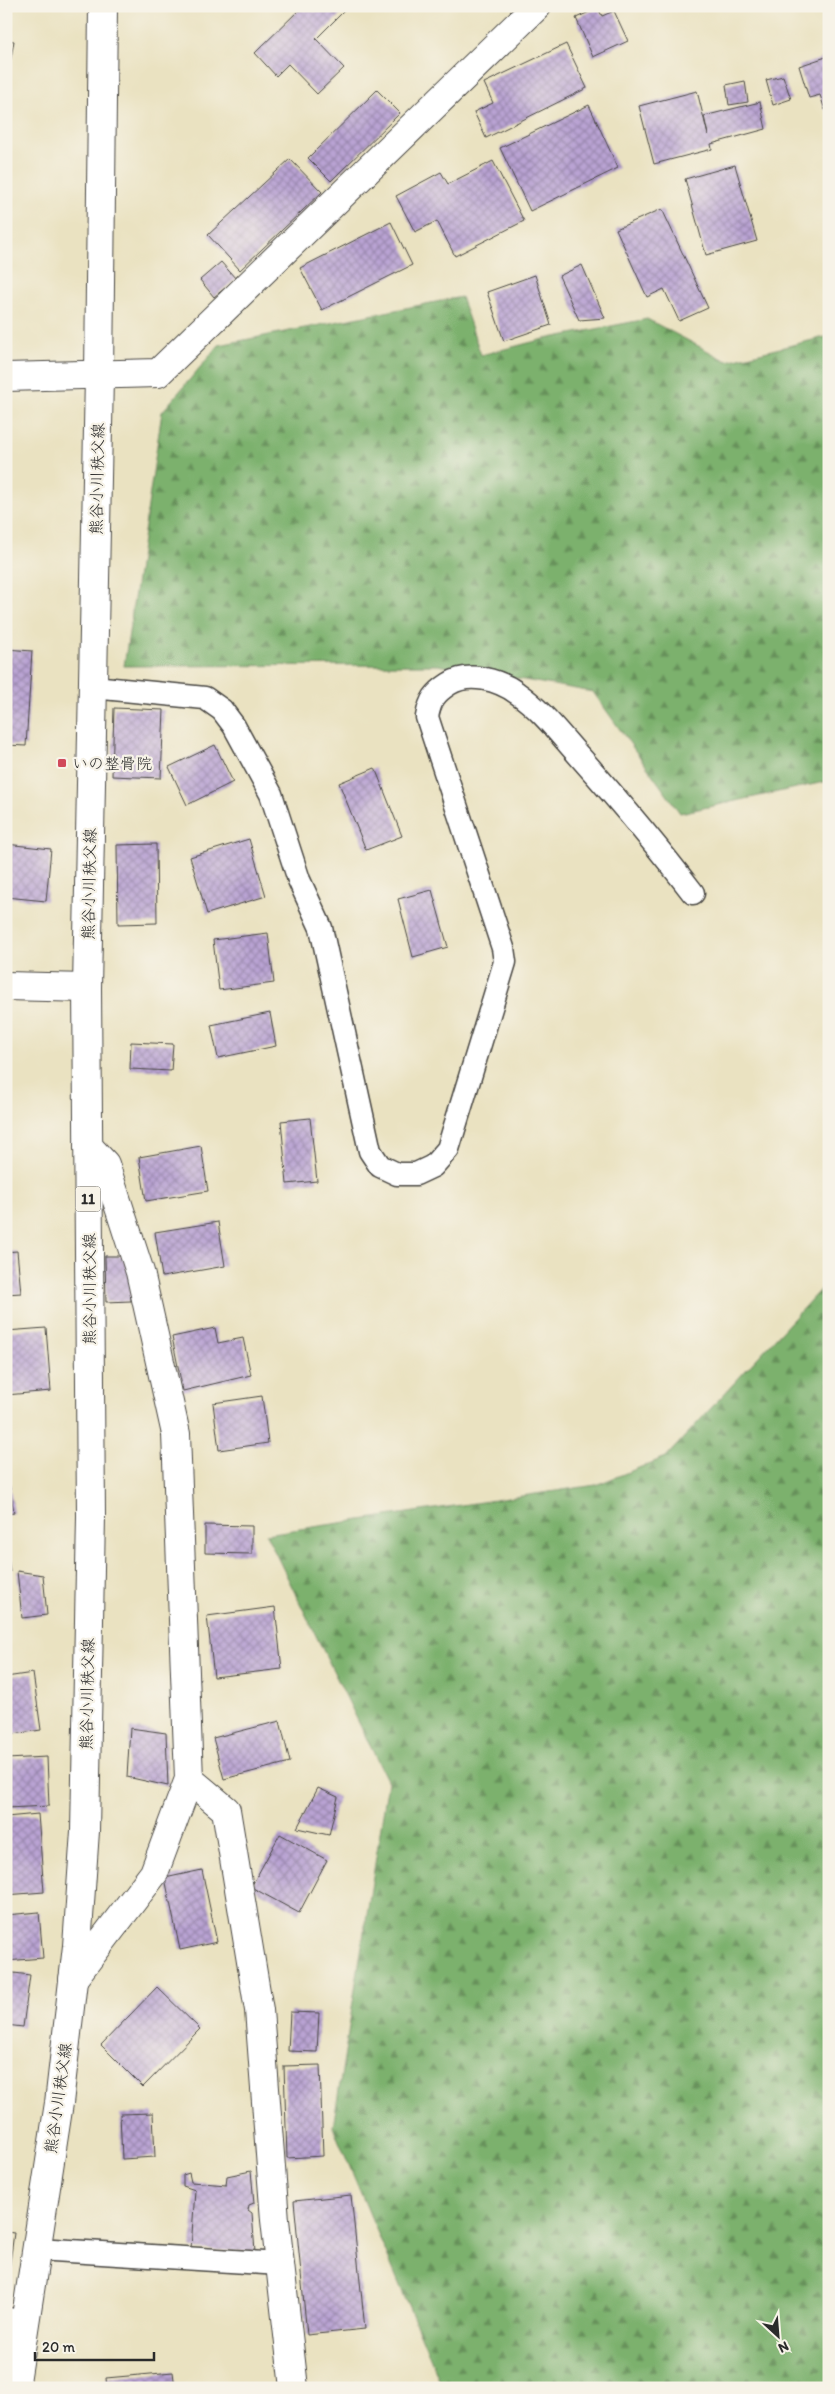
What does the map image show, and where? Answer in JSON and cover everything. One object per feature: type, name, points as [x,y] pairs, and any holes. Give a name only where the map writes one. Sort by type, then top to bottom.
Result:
[{"type":"main road","name":"熊谷小川秩父線","points":[[15,2388],[16,2320],[37,2250],[59,2103],[73,1979],[85,1831],[90,1546],[87,988],[99,376],[103,6]]},
{"type":"main road","points":[[6,377],[158,373],[537,6]]},
{"type":"main road","points":[[6,986],[87,988]]},
{"type":"main road","points":[[73,1979],[154,1873],[189,1779],[176,1434],[140,1272],[105,1164],[88,1146]]},
{"type":"main road","points":[[189,1779],[226,1810],[259,2010],[280,2264],[294,2388]]},
{"type":"lane","points":[[93,687],[205,698],[222,710],[234,726],[271,794],[299,880],[321,928],[370,1151],[380,1166],[397,1174],[416,1174],[433,1166],[448,1149],[505,962],[503,948],[427,717],[430,700],[441,689],[455,680],[472,677],[494,681],[516,692],[540,713],[648,834],[694,893]]},
{"type":"lane","points":[[37,2250],[280,2264]]},
{"type":"green space","points":[[461,297],[481,355],[540,340],[647,319],[727,361],[829,336],[829,781],[680,813],[593,692],[438,665],[124,666],[162,412],[219,345]]},
{"type":"green space","points":[[829,1280],[829,2388],[443,2388],[333,2127],[388,1782],[266,1534],[596,1485],[666,1457]]},
{"type":"building","points":[[303,6],[341,6],[345,10],[316,39],[344,68],[317,94],[288,64],[276,76],[255,53]]},
{"type":"building","points":[[598,8],[602,16],[614,11],[628,41],[593,57],[576,18]]},
{"type":"building","points":[[6,40],[14,41],[7,80],[6,79]]},
{"type":"building","points":[[566,44],[587,88],[486,138],[474,112],[493,103],[484,83]]},
{"type":"building","points":[[829,56],[829,109],[825,110],[820,95],[809,98],[799,66]]},
{"type":"building","points":[[783,76],[791,99],[773,105],[766,80]]},
{"type":"building","points":[[745,81],[748,102],[729,105],[726,85]]},
{"type":"building","points":[[377,90],[400,113],[331,181],[308,158]]},
{"type":"building","points":[[697,91],[708,135],[704,116],[760,102],[766,129],[711,144],[712,149],[654,164],[639,106]]},
{"type":"building","points":[[589,105],[618,168],[530,211],[500,148]]},
{"type":"building","points":[[290,159],[322,192],[240,270],[208,235]]},
{"type":"building","points":[[493,161],[524,221],[455,256],[437,221],[415,232],[396,196],[441,172],[448,184]]},
{"type":"building","points":[[735,165],[757,241],[706,255],[685,179]]},
{"type":"building","points":[[662,209],[708,308],[679,321],[664,289],[647,297],[616,229]]},
{"type":"building","points":[[391,222],[412,265],[322,310],[300,268]]},
{"type":"building","points":[[221,262],[236,279],[214,297],[200,280]]},
{"type":"building","points":[[582,265],[605,318],[579,320],[559,276]]},
{"type":"building","points":[[535,275],[551,325],[504,341],[487,292]]},
{"type":"building","points":[[6,649],[32,651],[26,746],[6,745]]},
{"type":"building","points":[[114,708],[164,710],[161,778],[112,776]]},
{"type":"building","points":[[215,745],[233,782],[187,805],[169,767]]},
{"type":"building","points":[[375,768],[402,836],[366,850],[339,783]]},
{"type":"building","points":[[249,839],[266,896],[207,914],[190,857]]},
{"type":"building","points":[[6,844],[51,849],[46,901],[6,897]]},
{"type":"building","points":[[156,844],[157,923],[118,924],[117,845]]},
{"type":"building","points":[[432,890],[448,947],[413,957],[398,899]]},
{"type":"building","points":[[268,933],[274,983],[219,990],[213,940]]},
{"type":"building","points":[[270,1013],[276,1046],[218,1058],[211,1025]]},
{"type":"building","points":[[131,1042],[173,1044],[171,1071],[130,1069]]},
{"type":"building","points":[[310,1118],[317,1181],[287,1184],[281,1121]]},
{"type":"building","points":[[201,1146],[208,1191],[146,1201],[139,1157]]},
{"type":"building","points":[[218,1222],[225,1266],[162,1277],[155,1232]]},
{"type":"building","points":[[17,1251],[21,1293],[6,1294],[6,1252]]},
{"type":"building","points":[[105,1256],[123,1256],[131,1278],[131,1301],[106,1302]]},
{"type":"building","points":[[46,1328],[51,1391],[6,1395],[6,1331]]},
{"type":"building","points":[[215,1328],[218,1343],[243,1338],[251,1375],[183,1391],[172,1337]]},
{"type":"building","points":[[262,1396],[268,1443],[219,1450],[213,1403]]},
{"type":"building","points":[[6,1463],[14,1513],[6,1514]]},
{"type":"building","points":[[205,1525],[252,1526],[252,1554],[205,1553]]},
{"type":"building","points":[[6,1542],[10,1572],[6,1573]]},
{"type":"building","points":[[17,1571],[43,1575],[47,1615],[22,1618]]},
{"type":"building","points":[[275,1607],[282,1669],[214,1677],[207,1616]]},
{"type":"building","points":[[33,1673],[41,1730],[6,1735],[6,1677]]},
{"type":"building","points":[[280,1721],[290,1762],[224,1779],[213,1738]]},
{"type":"building","points":[[130,1728],[166,1733],[168,1786],[127,1777]]},
{"type":"building","points":[[47,1757],[49,1806],[6,1808],[6,1759]]},
{"type":"building","points":[[318,1788],[338,1797],[329,1835],[297,1828]]},
{"type":"building","points":[[38,1814],[44,1892],[6,1895],[6,1817]]},
{"type":"building","points":[[280,1834],[327,1860],[299,1913],[251,1887]]},
{"type":"building","points":[[202,1870],[217,1942],[180,1950],[165,1878]]},
{"type":"building","points":[[39,1912],[43,1958],[6,1961],[6,1915]]},
{"type":"building","points":[[6,1972],[30,1975],[23,2027],[6,2025]]},
{"type":"building","points":[[157,1987],[200,2029],[143,2087],[101,2045]]},
{"type":"building","points":[[290,2012],[319,2013],[317,2052],[288,2051]]},
{"type":"building","points":[[320,2065],[323,2156],[287,2158],[284,2066]]},
{"type":"building","points":[[153,2113],[155,2157],[122,2159],[120,2114]]},
{"type":"building","points":[[251,2171],[254,2203],[249,2205],[248,2210],[252,2213],[255,2252],[191,2249],[195,2190],[183,2186],[183,2175],[189,2173],[191,2182],[226,2185],[227,2176]]},
{"type":"building","points":[[351,2195],[365,2329],[307,2335],[294,2201]]},
{"type":"building","points":[[6,2232],[14,2233],[9,2270],[6,2270]]},
{"type":"building","points":[[173,2372],[175,2388],[107,2388],[106,2378]]},
{"type":"place","name":"いの整骨院","points":[[62,763]]}]
